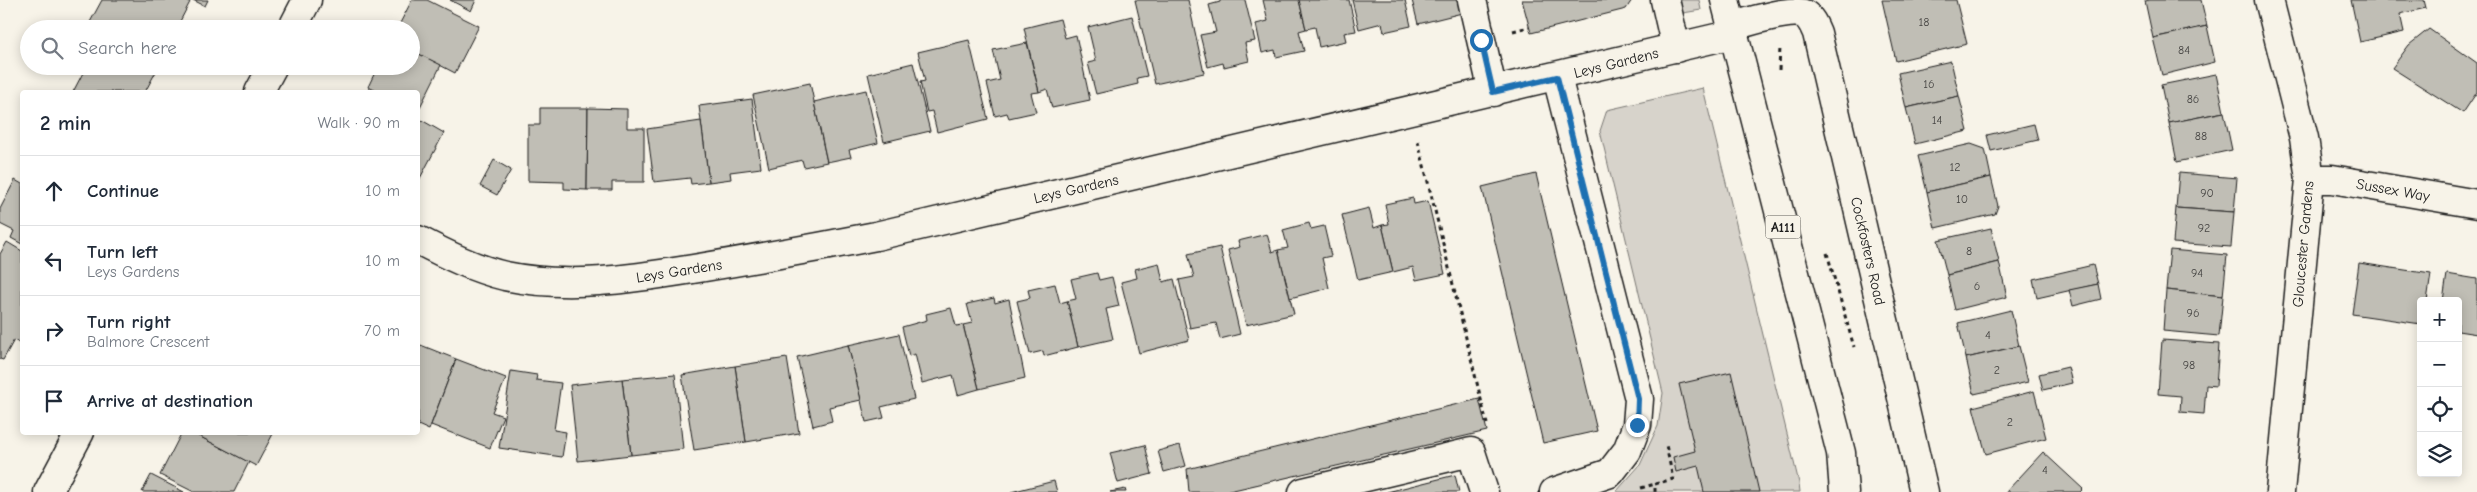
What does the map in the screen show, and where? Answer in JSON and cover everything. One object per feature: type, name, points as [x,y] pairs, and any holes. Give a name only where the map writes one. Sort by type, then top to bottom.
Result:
[{"type":"street","points":[[297,20],[307,0]]},
{"type":"street","points":[[1472,0],[1493,92]]},
{"type":"street","points":[[1665,0],[1676,48]]},
{"type":"street","name":"A111","points":[[1725,0],[1841,453],[1844,492]]},
{"type":"street","name":"Gloucester Gardens","points":[[2269,0],[2304,138],[2310,179],[2280,492]]},
{"type":"street","name":"Cockfosters Road","points":[[1732,30],[1804,7],[1812,21],[1924,492]]},
{"type":"street","name":"Leys Gardens","points":[[420,241],[448,256],[504,276],[559,283],[630,279],[757,259],[876,236],[1557,77],[1676,48],[1732,30]]},
{"type":"street","points":[[260,90],[268,75]]},
{"type":"street","points":[[1554,492],[1610,473],[1627,451],[1637,425],[1638,399],[1557,77]]},
{"type":"street","name":"Sussex Way","points":[[2310,179],[2332,179],[2477,204]]},
{"type":"street","points":[[48,492],[78,435]]},
{"type":"street","points":[[1303,492],[1471,452],[1484,492]]},
{"type":"street","name":"A111","points":[[1841,453],[1861,492]]},
{"type":"path","points":[[1773,16],[1780,48],[1779,76]]},
{"type":"path","points":[[1411,111],[1488,425]]},
{"type":"path","points":[[1825,246],[1854,350]]},
{"type":"shaded area","points":[[1680,0],[1699,0],[1701,10],[1683,13]]},
{"type":"shaded area","points":[[1703,88],[1800,492],[1616,492],[1640,465],[1658,426],[1663,393],[1600,131],[1607,110]]},
{"type":"building","points":[[102,0],[185,0],[190,2],[181,20],[91,20]]},
{"type":"building","points":[[193,0],[208,0],[205,6]]},
{"type":"building","points":[[412,0],[427,0],[479,26],[455,73],[420,55],[420,20],[402,20]]},
{"type":"building","points":[[450,0],[476,0],[471,11]]},
{"type":"building","points":[[1135,0],[1188,0],[1204,73],[1155,84]]},
{"type":"building","points":[[1220,0],[1245,0],[1255,41],[1245,43],[1249,61],[1224,67],[1223,63],[1208,67],[1200,35],[1216,32],[1209,5],[1220,2]]},
{"type":"building","points":[[1263,0],[1299,0],[1306,29],[1299,31],[1304,51],[1276,57],[1275,50],[1262,53],[1256,24],[1268,21]]},
{"type":"building","points":[[1299,0],[1349,0],[1356,31],[1344,33],[1346,41],[1319,47],[1315,27],[1306,29]]},
{"type":"building","points":[[1352,0],[1405,0],[1411,26],[1384,32],[1382,23],[1359,29]]},
{"type":"building","points":[[1412,0],[1459,0],[1462,13],[1418,24]]},
{"type":"building","points":[[1522,0],[1632,0],[1626,9],[1531,33]]},
{"type":"building","points":[[1882,0],[1956,0],[1967,44],[1896,61]]},
{"type":"building","points":[[2201,0],[2207,26],[2153,38],[2145,1]]},
{"type":"building","points":[[2351,0],[2424,0],[2426,8],[2400,14],[2404,32],[2360,42]]},
{"type":"building","points":[[1132,16],[1147,76],[1137,78],[1138,84],[1096,94],[1088,63],[1096,61],[1088,27]]},
{"type":"building","points":[[1060,19],[1065,38],[1076,35],[1090,100],[1052,108],[1047,89],[1039,92],[1024,28]]},
{"type":"building","points":[[2207,26],[2215,62],[2162,75],[2153,38]]},
{"type":"building","points":[[2429,29],[2477,63],[2477,92],[2463,113],[2392,68],[2409,45]]},
{"type":"building","points":[[969,40],[988,119],[937,132],[932,111],[927,112],[920,82],[925,81],[918,52]]},
{"type":"building","points":[[1027,43],[1039,92],[1031,93],[1036,112],[1009,118],[1007,113],[995,116],[987,83],[1000,80],[993,50]]},
{"type":"building","points":[[420,54],[441,65],[420,107],[420,90],[375,90],[368,87],[374,75],[420,75]]},
{"type":"building","points":[[1951,61],[1959,96],[1906,108],[1898,73]]},
{"type":"building","points":[[913,63],[930,131],[884,142],[868,74]]},
{"type":"building","points":[[2216,74],[2224,112],[2169,123],[2161,85]]},
{"type":"building","points":[[82,75],[154,75],[146,90],[74,90]]},
{"type":"building","points":[[810,83],[827,162],[804,167],[802,160],[769,168],[753,95]]},
{"type":"building","points":[[866,90],[878,143],[849,150],[851,157],[827,162],[814,102]]},
{"type":"building","points":[[1959,96],[1968,131],[1915,144],[1906,108]]},
{"type":"building","points":[[752,99],[761,168],[730,172],[731,179],[709,182],[699,106]]},
{"type":"building","points":[[540,108],[588,108],[587,190],[564,189],[564,182],[528,181],[528,125],[540,125]]},
{"type":"building","points":[[588,108],[627,109],[627,128],[644,128],[644,182],[612,182],[612,190],[587,190]]},
{"type":"building","points":[[2224,112],[2232,150],[2177,162],[2169,123]]},
{"type":"building","points":[[420,119],[444,133],[420,178]]},
{"type":"building","points":[[701,121],[709,182],[691,184],[690,178],[654,182],[647,129]]},
{"type":"building","points":[[2034,124],[2038,140],[1991,151],[1987,135]]},
{"type":"building","points":[[1971,144],[1985,149],[1991,177],[1927,192],[1918,156]]},
{"type":"building","points":[[494,160],[511,170],[497,195],[480,186]]},
{"type":"building","points":[[2179,173],[2237,178],[2234,212],[2176,208]]},
{"type":"building","points":[[1536,174],[1597,431],[1543,443],[1482,187]]},
{"type":"building","points":[[1991,177],[1998,206],[1995,214],[1935,228],[1927,192]]},
{"type":"building","points":[[15,180],[20,183],[20,243],[11,238],[14,231],[0,224],[0,209]]},
{"type":"building","points":[[1413,198],[1414,204],[1428,201],[1445,274],[1416,280],[1413,267],[1393,272],[1382,225],[1389,224],[1385,204]]},
{"type":"building","points":[[1369,208],[1374,228],[1382,225],[1393,272],[1358,280],[1342,215]]},
{"type":"building","points":[[2176,208],[2234,212],[2231,247],[2173,243]]},
{"type":"building","points":[[1309,223],[1311,229],[1324,226],[1331,256],[1322,258],[1329,288],[1290,298],[1278,250],[1288,248],[1283,230]]},
{"type":"building","points":[[1991,228],[1999,262],[1947,275],[1938,240]]},
{"type":"building","points":[[1267,234],[1272,252],[1278,250],[1294,314],[1246,325],[1228,250],[1240,247],[1238,241]]},
{"type":"building","points":[[7,242],[20,250],[20,344],[14,340],[3,360],[0,359],[0,254]]},
{"type":"building","points":[[1220,247],[1240,334],[1220,339],[1216,323],[1190,328],[1179,280],[1194,277],[1188,254]]},
{"type":"building","points":[[2170,250],[2227,255],[2223,296],[2166,290]]},
{"type":"building","points":[[1999,262],[2007,297],[1955,310],[1947,275]]},
{"type":"building","points":[[1159,263],[1163,282],[1174,279],[1189,340],[1139,353],[1121,282],[1137,278],[1135,269]]},
{"type":"building","points":[[2359,263],[2431,274],[2428,297],[2417,297],[2417,323],[2352,314]]},
{"type":"building","points":[[2093,265],[2098,284],[2037,298],[2033,279]]},
{"type":"building","points":[[1097,273],[1099,280],[1112,277],[1119,306],[1106,309],[1113,339],[1078,347],[1067,301],[1076,299],[1071,279]]},
{"type":"building","points":[[2447,274],[2477,279],[2477,334],[2462,332],[2462,297],[2444,297]]},
{"type":"building","points":[[1055,284],[1060,303],[1067,301],[1078,347],[1044,356],[1043,351],[1030,354],[1017,301],[1030,298],[1028,290]]},
{"type":"building","points":[[2098,284],[2101,299],[2073,306],[2069,290]]},
{"type":"building","points":[[2166,290],[2223,296],[2219,336],[2163,331]]},
{"type":"building","points":[[994,298],[995,303],[1009,299],[1025,378],[979,389],[963,325],[972,323],[967,304]]},
{"type":"building","points":[[951,308],[956,326],[963,325],[979,389],[958,395],[953,375],[922,383],[915,354],[909,356],[902,327],[927,320],[926,314]]},
{"type":"building","points":[[2011,310],[2019,346],[1966,358],[1958,323]]},
{"type":"building","points":[[899,334],[914,399],[881,407],[884,418],[866,422],[848,345]]},
{"type":"building","points":[[2162,340],[2219,344],[2216,386],[2206,385],[2204,414],[2180,412],[2181,396],[2158,394]]},
{"type":"building","points":[[420,345],[456,359],[429,430],[420,426]]},
{"type":"building","points":[[848,345],[861,400],[829,407],[832,421],[813,426],[797,357]]},
{"type":"building","points":[[2019,346],[2028,382],[1974,394],[1966,358]]},
{"type":"building","points":[[787,358],[799,433],[746,442],[735,366]]},
{"type":"building","points":[[456,359],[506,378],[492,412],[503,416],[490,448],[431,425]]},
{"type":"building","points":[[735,366],[746,442],[694,450],[682,375]]},
{"type":"building","points":[[2068,367],[2072,383],[2043,390],[2039,374]]},
{"type":"building","points":[[511,371],[537,375],[536,380],[561,383],[554,430],[566,432],[562,457],[499,448]]},
{"type":"building","points":[[1731,372],[1759,492],[1704,492],[1698,466],[1676,472],[1673,457],[1695,451],[1679,384]]},
{"type":"building","points":[[675,374],[683,449],[631,455],[622,379]]},
{"type":"building","points":[[622,379],[631,455],[578,461],[570,385]]},
{"type":"building","points":[[2034,391],[2046,438],[1986,454],[1973,407]]},
{"type":"building","points":[[1479,399],[1487,431],[1225,492],[1189,492],[1187,469]]},
{"type":"building","points":[[180,435],[197,435],[249,462],[234,492],[194,492],[160,475]]},
{"type":"building","points":[[197,435],[272,435],[256,466]]},
{"type":"building","points":[[1145,445],[1152,474],[1118,483],[1110,453]]},
{"type":"building","points":[[1180,445],[1186,466],[1164,472],[1158,451]]},
{"type":"building","points":[[2043,452],[2083,489],[2080,492],[2006,492]]},
{"type":"building","points":[[151,475],[184,492],[142,492]]},
{"type":"building","points":[[1455,475],[1459,492],[1387,492]]},
{"type":"building","points":[[1054,481],[1057,492],[1011,492]]},
{"type":"building","points":[[1125,489],[1126,492],[1110,492]]},
{"type":"route","points":[[1481,40],[1493,92],[1557,77],[1638,399],[1637,425]]}]
